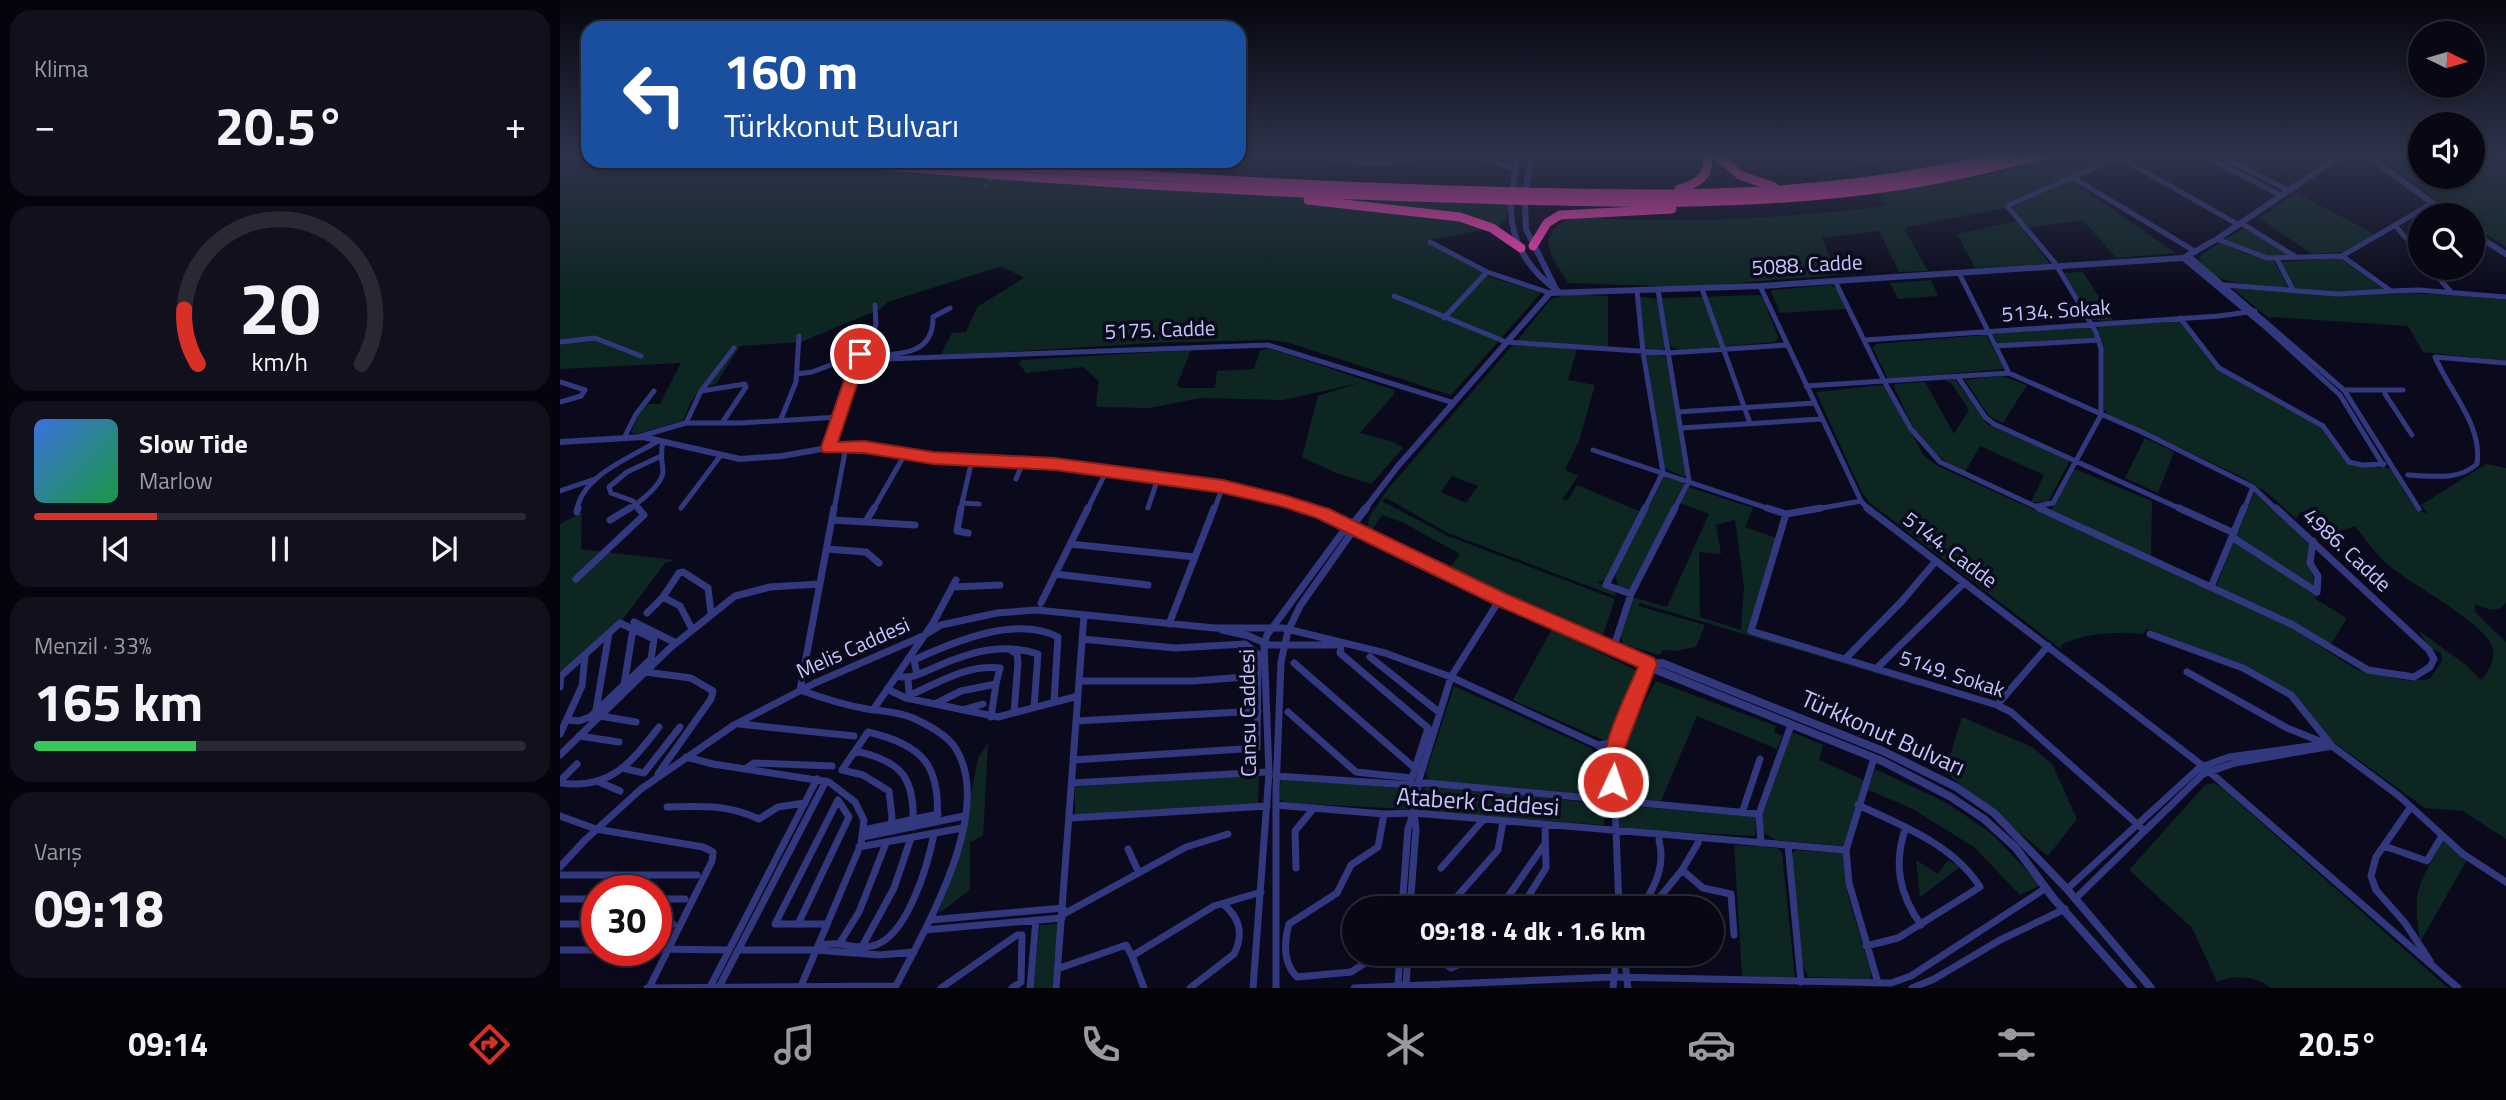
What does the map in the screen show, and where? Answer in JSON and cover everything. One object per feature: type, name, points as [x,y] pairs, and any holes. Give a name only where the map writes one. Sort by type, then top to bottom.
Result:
[{"type":"highway","points":[[1313,200],[1460,217],[1492,228],[1521,248]]},
{"type":"highway","points":[[1505,200],[1755,200]]},
{"type":"highway","points":[[1533,246],[1547,223],[1560,215],[1749,205],[1781,200]]},
{"type":"street","points":[[2020,200],[2007,206],[2057,267],[2099,340],[2101,415],[2053,503],[2035,506]]},
{"type":"street","points":[[2107,200],[2190,256],[2345,400],[2383,464]]},
{"type":"street","points":[[2199,200],[2298,258]]},
{"type":"street","name":"5088. Cadde","points":[[1550,293],[1760,286],[2190,256],[2276,200]]},
{"type":"street","points":[[2429,200],[2433,203]]},
{"type":"street","points":[[1524,204],[1526,229],[1558,291]]},
{"type":"street","points":[[1511,205],[1512,227],[1521,248],[1540,281],[1558,291]]},
{"type":"street","points":[[2217,239],[2254,255],[2277,259],[2342,256],[2408,217]]},
{"type":"street","points":[[2395,225],[2408,241]]},
{"type":"street","points":[[2485,241],[2506,254]]},
{"type":"street","points":[[1350,528],[1398,466],[1550,293],[1487,272],[1430,242]]},
{"type":"street","points":[[2190,256],[2344,390],[2419,509]]},
{"type":"street","points":[[2342,256],[2391,292]]},
{"type":"street","points":[[2277,259],[2293,290]]},
{"type":"street","points":[[1444,318],[1487,272]]},
{"type":"street","points":[[1959,273],[2009,373]]},
{"type":"street","points":[[2440,280],[2451,292]]},
{"type":"street","name":"4986. Cadde","points":[[1806,386],[1886,382],[2009,373],[2152,437],[2253,487],[2429,650],[2434,659],[2430,667],[2414,677],[2368,670],[2293,625],[1963,474],[1930,456],[1913,434],[1886,382],[1835,281]]},
{"type":"street","points":[[2224,285],[2349,294],[2451,292],[2506,297]]},
{"type":"street","name":"5144. Cadde","points":[[1760,286],[1861,501],[1935,562],[2206,769],[2458,988]]},
{"type":"street","points":[[1702,289],[1750,423]]},
{"type":"street","points":[[1613,649],[1631,594],[1689,481],[1658,290]]},
{"type":"street","points":[[1631,594],[1606,585],[1662,472],[1643,352],[1637,291]]},
{"type":"street","points":[[1394,296],[1506,342],[1668,353],[1787,345]]},
{"type":"street","points":[[829,448],[859,357],[876,325],[875,305]]},
{"type":"street","points":[[797,374],[859,357],[916,350],[931,337],[935,328],[933,317],[950,308]]},
{"type":"street","name":"5134. Sokak","points":[[1865,340],[2252,312]]},
{"type":"street","points":[[2180,318],[2219,368],[2323,426],[2349,462],[2362,465],[2393,464]]},
{"type":"street","points":[[781,419],[797,374],[799,336]]},
{"type":"street","points":[[560,342],[589,337],[611,344],[629,354],[641,356]]},
{"type":"street","points":[[1996,346],[2099,340]]},
{"type":"street","name":"5175. Cadde","points":[[859,357],[1268,345],[1454,404]]},
{"type":"street","points":[[686,423],[701,391],[734,348]]},
{"type":"street","points":[[2408,475],[2460,474],[2470,471],[2478,462],[2480,443],[2435,357],[2506,363]]},
{"type":"street","points":[[1958,377],[1989,421],[2233,535],[2317,592],[2319,581],[2310,563],[2313,541]]},
{"type":"street","points":[[560,382],[580,386],[585,390],[575,399],[560,401]]},
{"type":"street","points":[[701,391],[745,383],[747,387],[722,423]]},
{"type":"street","points":[[2344,390],[2403,390]]},
{"type":"street","points":[[625,436],[636,414],[654,391]]},
{"type":"street","points":[[2385,394],[2412,435]]},
{"type":"street","points":[[1678,412],[1814,403]]},
{"type":"street","points":[[639,437],[686,423],[839,417]]},
{"type":"street","points":[[1681,428],[1821,419]]},
{"type":"street","name":"Türkkonut Bulvarı","points":[[560,442],[625,436],[721,455],[758,459],[846,447],[972,460],[1023,462],[1223,486],[1323,513],[1500,599],[1659,671],[1874,758],[1951,797],[1984,819],[2016,848],[2046,888],[2133,988]]},
{"type":"street","points":[[610,520],[637,504],[661,479],[661,441]]},
{"type":"street","points":[[560,491],[601,477],[661,441]]},
{"type":"street","points":[[659,966],[648,988],[895,987],[947,883],[962,828],[967,793],[965,770],[958,750],[931,728],[911,717],[836,702],[800,690],[846,447]]},
{"type":"street","points":[[1594,450],[1786,514],[1861,501]]},
{"type":"street","points":[[866,521],[905,454]]},
{"type":"street","points":[[681,508],[721,455]]},
{"type":"street","points":[[576,579],[644,514],[637,504],[611,493],[608,487],[627,472],[659,457]]},
{"type":"street","points":[[968,533],[957,531],[972,460]]},
{"type":"street","points":[[1016,480],[1023,462]]},
{"type":"street","points":[[1041,603],[1106,472]]},
{"type":"street","points":[[577,512],[576,507],[581,496],[601,477]]},
{"type":"street","points":[[1148,508],[1158,478]]},
{"type":"street","points":[[1168,624],[1223,486]]},
{"type":"street","points":[[2211,587],[2253,487]]},
{"type":"street","points":[[962,503],[979,504]]},
{"type":"street","name":"5149. Sokak","points":[[1786,514],[1751,631],[1997,705],[2011,712],[2142,828]]},
{"type":"street","points":[[833,520],[915,526]]},
{"type":"street","name":"Cansu Caddesi","points":[[1276,988],[1264,644],[1267,635],[1342,533],[1350,528]]},
{"type":"street","name":"Cansu Caddesi","points":[[1254,988],[1261,892],[1276,776],[1284,645],[1300,606],[1350,535],[1350,528]]},
{"type":"street","points":[[1070,544],[1195,556]]},
{"type":"street","points":[[827,549],[866,552],[879,563]]},
{"type":"street","points":[[1846,658],[1902,601],[1935,562]]},
{"type":"street","points":[[647,613],[663,597],[679,573],[683,572],[708,588],[711,613]]},
{"type":"street","points":[[1055,574],[1148,584]]},
{"type":"street","points":[[991,717],[1000,668],[961,672],[912,694],[903,678],[923,636],[954,583],[1000,585]]},
{"type":"street","points":[[1877,668],[1964,583]]},
{"type":"street","points":[[568,720],[586,720],[598,714],[692,629],[735,596],[753,589],[820,584]]},
{"type":"street","points":[[663,597],[680,606],[692,629]]},
{"type":"street","points":[[1287,712],[1361,774],[1412,778],[1418,770],[1451,677],[1500,599]]},
{"type":"street","name":"Melis Caddesi","points":[[560,867],[596,829],[654,780],[739,724],[800,690],[923,636],[941,625],[997,613],[1037,610],[1214,628],[1274,628],[1288,631],[1385,653],[1451,677],[1598,745]]},
{"type":"street","points":[[1056,988],[1071,818],[1084,615]]},
{"type":"street","points":[[560,687],[561,676],[620,623],[634,625],[676,643]]},
{"type":"street","points":[[560,755],[651,659],[654,639],[634,625]]},
{"type":"street","points":[[624,685],[634,625]]},
{"type":"street","name":"Melis Caddesi","points":[[1214,628],[1249,636],[1264,644],[1350,645]]},
{"type":"street","points":[[917,675],[914,660],[965,638],[1017,631],[1053,633],[1058,637],[1054,702]]},
{"type":"street","points":[[598,714],[609,633]]},
{"type":"street","points":[[2150,634],[2243,668],[2291,695],[2332,746],[2399,796],[2463,854],[2506,881]]},
{"type":"street","points":[[1073,760],[1257,748],[1258,654],[1245,644],[1192,649],[1082,639]]},
{"type":"street","points":[[1340,645],[1340,653],[1428,728],[1418,770],[1414,813],[1408,828],[1403,896]]},
{"type":"street","points":[[1997,705],[2048,646]]},
{"type":"street","points":[[873,710],[887,689],[903,678],[917,675],[954,658],[1008,648],[1027,648],[1038,654],[1034,707]]},
{"type":"street","points":[[1008,648],[1017,654],[1018,662],[1014,713]]},
{"type":"street","points":[[560,734],[579,692],[585,667],[584,656]]},
{"type":"street","points":[[1370,657],[1440,713]]},
{"type":"street","points":[[1294,663],[1418,770]]},
{"type":"street","name":"Türkkonut Bulvarı","points":[[1648,664],[1662,663],[1803,718],[1883,751],[1956,787],[1994,813],[2067,889],[2151,988]]},
{"type":"street","points":[[1618,896],[1613,763],[1617,742],[1648,664]]},
{"type":"street","points":[[645,672],[697,680],[708,684],[713,691],[711,699],[654,780]]},
{"type":"street","points":[[2187,672],[2322,744],[2332,746]]},
{"type":"street","points":[[1079,681],[1193,681],[1258,676]]},
{"type":"street","points":[[934,704],[961,691],[996,684]]},
{"type":"street","points":[[887,689],[906,698],[991,717],[1078,696]]},
{"type":"street","points":[[960,710],[984,705]]},
{"type":"street","points":[[1076,721],[1258,711]]},
{"type":"street","points":[[598,714],[636,722]]},
{"type":"street","points":[[739,724],[854,736]]},
{"type":"street","points":[[1761,843],[1759,814],[1791,725]]},
{"type":"street","points":[[577,764],[560,782],[575,787],[625,769],[659,727]]},
{"type":"street","points":[[625,769],[644,773],[680,727]]},
{"type":"street","points":[[891,827],[888,791],[863,775],[842,770],[867,732],[891,737],[910,745],[925,757],[934,771],[938,786],[937,818]]},
{"type":"street","points":[[579,736],[619,742]]},
{"type":"street","points":[[1598,745],[1617,742]]},
{"type":"street","points":[[560,743],[569,746]]},
{"type":"street","points":[[2067,889],[2142,828],[2206,769],[2229,757],[2322,744]]},
{"type":"street","points":[[1598,745],[1613,763]]},
{"type":"street","points":[[2206,769],[2332,746]]},
{"type":"street","points":[[855,751],[891,762],[905,773],[913,789],[914,823]]},
{"type":"street","points":[[686,757],[822,780],[844,791],[855,802],[864,820],[863,834],[802,986]]},
{"type":"street","points":[[1874,758],[1846,850],[1850,883],[1878,983]]},
{"type":"street","points":[[1742,813],[1760,759]]},
{"type":"street","points":[[745,769],[754,763],[832,766]]},
{"type":"street","points":[[1072,783],[1267,772]]},
{"type":"street","points":[[1276,776],[1439,784],[1759,814]]},
{"type":"street","points":[[721,987],[734,950],[805,803],[822,780]]},
{"type":"street","points":[[734,950],[822,780]]},
{"type":"street","points":[[597,781],[620,791]]},
{"type":"street","points":[[798,924],[849,817],[838,800],[775,924],[798,924],[827,924]]},
{"type":"street","points":[[667,807],[719,806],[737,809],[761,821],[778,807],[805,803]]},
{"type":"street","name":"Ataberk Caddesi","points":[[1071,818],[1271,806],[1384,814],[1414,813],[1846,850]]},
{"type":"street","points":[[1858,806],[1906,827],[1962,864],[1980,887],[1898,938],[1866,946]]},
{"type":"street","points":[[1296,868],[1295,831],[1314,808]]},
{"type":"street","points":[[2410,808],[2372,866],[2371,876],[2376,890],[2405,923],[2436,970]]},
{"type":"street","points":[[1411,896],[1416,829],[1414,813]]},
{"type":"street","points":[[1361,966],[1351,972],[1297,977],[1288,967],[1287,932],[1289,924],[1337,893],[1351,865],[1378,848],[1384,814]]},
{"type":"street","points":[[560,816],[596,829],[703,846],[713,852],[712,861],[672,941]]},
{"type":"street","points":[[863,834],[937,818],[964,816]]},
{"type":"street","points":[[1441,868],[1484,820]]},
{"type":"street","points":[[1458,896],[1498,850],[1503,821]]},
{"type":"street","points":[[1529,896],[1546,868],[1545,826]]},
{"type":"street","points":[[1906,827],[1898,846],[1899,881],[1906,906],[1921,925]]},
{"type":"street","points":[[859,847],[962,828]]},
{"type":"street","points":[[1912,988],[1934,979],[2000,940],[2065,909],[2142,828]]},
{"type":"street","points":[[817,948],[834,940],[871,947],[884,942],[893,934],[921,880],[934,834]]},
{"type":"street","points":[[925,930],[1036,920],[1062,914],[1186,847],[1228,834]]},
{"type":"street","points":[[2384,846],[2427,861],[2442,836]]},
{"type":"street","points":[[863,945],[894,888],[911,838]]},
{"type":"street","points":[[1648,896],[1662,869],[1663,853],[1659,840]]},
{"type":"street","points":[[841,942],[859,912],[886,842]]},
{"type":"street","points":[[1665,896],[1698,843]]},
{"type":"street","points":[[1509,896],[1545,844]]},
{"type":"street","points":[[1788,845],[1801,982]]},
{"type":"street","points":[[1128,849],[1139,873]]},
{"type":"street","points":[[1682,870],[1699,887],[1716,894],[1731,894],[1734,935]]},
{"type":"street","points":[[560,875],[697,875]]},
{"type":"street","points":[[1353,988],[1613,977],[1878,983],[1893,986],[2056,880]]},
{"type":"street","points":[[1132,956],[1214,906],[1261,892]]},
{"type":"street","points":[[560,899],[581,899]]},
{"type":"street","points":[[672,899],[685,899]]},
{"type":"street","points":[[1190,988],[1238,948],[1242,935],[1235,913],[1223,904]]},
{"type":"street","points":[[930,920],[1062,914]]},
{"type":"street","points":[[1030,988],[1036,920]]},
{"type":"street","points":[[560,924],[581,924]]},
{"type":"street","points":[[941,988],[1017,935],[1023,935],[1021,982],[1012,988]]},
{"type":"street","points":[[1057,969],[1126,945],[1144,988]]},
{"type":"street","points":[[672,949],[817,948],[854,955],[914,953]]},
{"type":"street","points":[[560,950],[581,950]]},
{"type":"street","points":[[1401,966],[1402,984]]},
{"type":"street","points":[[1402,984],[1406,966]]},
{"type":"street","points":[[1613,988],[1614,966]]},
{"type":"street","points":[[1626,966],[1628,988]]},
{"type":"green space","points":[[560,200],[1415,200],[1509,204],[1506,219],[1498,227],[1429,240],[1431,244],[1488,276],[1541,293],[1451,395],[1286,342],[1267,340],[1152,343],[940,356],[952,333],[966,332],[977,307],[1024,278],[1001,266],[888,302],[880,309],[801,342],[740,346],[716,384],[703,389],[694,397],[683,421],[636,434],[631,432],[639,413],[646,404],[660,404],[681,363],[560,369]]},
{"type":"green space","points":[[1883,200],[2015,200],[2006,204],[2005,208],[1907,227],[1905,230],[1928,271],[1899,272],[1879,231],[1822,238],[1837,275],[1687,287],[1568,283],[1549,248],[1551,234],[1556,227],[1571,219],[1725,219],[1790,216],[1886,206]]},
{"type":"green space","points":[[2028,200],[2098,200],[2176,253],[2116,258],[2083,220],[2029,228],[2011,208]]},
{"type":"green space","points":[[2286,200],[2310,200],[2374,234],[2345,252],[2312,254],[2259,218]]},
{"type":"green space","points":[[2438,200],[2506,200],[2506,247],[2485,234],[2485,203],[2442,203]]},
{"type":"green space","points":[[2016,221],[2050,264],[1975,268],[1957,234]]},
{"type":"green space","points":[[2244,228],[2289,254],[2289,257],[2266,256],[2224,240]]},
{"type":"green space","points":[[2220,242],[2246,254],[2274,261],[2289,288],[2237,283],[2212,274],[2204,267],[2199,257]]},
{"type":"green space","points":[[2340,258],[2386,291],[2355,293],[2295,290],[2281,262]]},
{"type":"green space","points":[[2083,272],[2114,321],[2092,320],[2063,273]]},
{"type":"green space","points":[[1931,280],[1938,296],[1898,299],[1890,283]]},
{"type":"green space","points":[[1831,285],[1837,289],[1847,309],[1780,313],[1771,292],[1772,290]]},
{"type":"green space","points":[[2232,288],[2338,295],[2455,295],[2506,300],[2506,361],[2423,352],[2408,326],[2270,319]]},
{"type":"green space","points":[[1566,294],[1608,296],[1608,347],[1516,342],[1550,300]]},
{"type":"green space","points":[[1759,295],[1763,298],[1778,337],[1776,342],[1679,350],[1670,346],[1661,298]]},
{"type":"green space","points":[[1638,296],[1657,299],[1666,348],[1661,351],[1645,348]]},
{"type":"green space","points":[[2178,320],[2216,366],[2319,424],[2346,462],[2354,466],[2390,468],[2410,500],[2421,511],[2428,514],[2421,505],[2486,464],[2506,468],[2506,603],[2495,610],[2475,604],[2475,612],[2506,642],[2506,839],[2463,811],[2425,808],[2327,737],[2291,693],[2178,640],[2146,629],[2144,634],[2090,635],[2061,645],[2061,649],[1870,503],[1862,493],[1816,392],[1882,385],[1887,388],[1924,456],[1938,466],[2289,626],[2357,670],[2409,681],[2430,679],[2442,661],[2441,653],[2429,647],[2418,630],[2466,665],[2481,680],[2489,669],[2493,655],[2492,646],[2486,636],[2461,614],[2386,563],[2355,526],[2332,530],[2313,521],[2301,511],[2296,519],[2269,494],[2244,478],[2110,415],[2104,409],[2102,341],[2097,326]]},
{"type":"green space","points":[[2090,327],[2096,338],[1998,344],[1992,333]]},
{"type":"green space","points":[[1986,335],[2004,369],[1888,379],[1873,348],[1876,344]]},
{"type":"green space","points":[[1516,344],[1577,349],[1568,380],[1595,385],[1579,441],[1565,470],[1578,476],[1562,500],[1568,500],[1577,485],[1639,511],[1607,580],[1596,582],[1617,591],[1615,596],[1448,533],[1386,498],[1382,501],[1448,536],[1615,599],[1602,638],[1374,535],[1368,528],[1369,517],[1388,489]],"holes":[[[1452,476],[1478,486],[1466,503],[1441,492]],[[1382,515],[1402,522],[1460,554],[1451,566],[1372,530]]]},
{"type":"green space","points":[[1269,348],[1394,390],[1394,394],[1360,433],[1394,442],[1403,448],[1371,484],[1336,473],[1302,457],[1318,396],[1359,383],[1283,400],[1200,398],[1149,408],[1098,407],[1096,404],[1099,381],[1083,367],[1026,373],[1019,363],[1022,360],[1191,350],[1177,385],[1180,388],[1215,388],[1217,371],[1254,369],[1260,351]]},
{"type":"green space","points":[[1646,353],[1666,357],[1687,472],[1684,477],[1664,468]]},
{"type":"green space","points":[[2001,376],[2027,385],[2003,423],[1989,416],[1965,380]]},
{"type":"green space","points":[[1955,379],[1987,424],[2070,460],[2048,502],[2031,502],[2044,475],[1980,446],[1965,472],[1937,455],[1920,437],[1901,402],[1895,384],[1925,382],[1954,434],[1969,410],[1951,383],[1945,380]]},
{"type":"green space","points":[[2145,438],[2174,452],[2158,493],[2125,478]]},
{"type":"green space","points":[[2075,469],[2152,501],[2151,557],[2051,511]]},
{"type":"green space","points":[[1664,475],[1683,482],[1685,486],[1631,590],[1618,586],[1615,573]]},
{"type":"green space","points":[[1689,487],[1753,508],[1745,527],[1777,538],[1751,633],[1920,684],[1919,686],[1640,603],[1638,606],[1705,625],[1696,647],[1663,650],[1659,655],[1623,644],[1621,635],[1632,597],[1667,607],[1709,514],[1680,503]],"holes":[[[1735,520],[1744,586],[1741,630],[1700,617],[1699,552],[1721,554],[1716,525]]]},
{"type":"green space","points":[[2255,492],[2310,541],[2307,559],[2317,588],[2236,537]]},
{"type":"green space","points":[[582,513],[581,549],[674,560],[665,563],[620,623],[560,673],[560,524]]},
{"type":"green space","points":[[2234,541],[2318,595],[2315,599],[2347,618],[2330,646],[2220,590],[2217,584]]},
{"type":"green space","points":[[1552,629],[1637,671],[1610,740],[1603,740],[1513,700]]},
{"type":"green space","points":[[1656,681],[1776,726],[1774,732],[1782,736],[1777,749],[1697,716],[1661,801],[1619,798],[1622,744]]},
{"type":"green space","points":[[1454,686],[1591,748],[1605,767],[1605,797],[1429,780],[1426,773]]},
{"type":"green space","points":[[1962,717],[2032,747],[2052,764],[2077,819],[2048,856],[1945,772]]},
{"type":"green space","points":[[1792,732],[1823,745],[1819,760],[1864,780],[1845,846],[1776,840],[1762,832],[1763,814]]},
{"type":"green space","points":[[988,743],[983,836],[970,842],[970,890],[938,914],[960,851],[978,758]]},
{"type":"green space","points":[[1875,769],[1947,803],[1992,834],[2041,885],[2020,895],[1974,847],[1911,808],[1868,790]]},
{"type":"green space","points":[[1259,775],[1258,807],[1075,815],[1075,787]]},
{"type":"green space","points":[[1281,778],[1411,789],[1408,809],[1286,803],[1279,799]]},
{"type":"green space","points":[[2214,783],[2448,988],[2271,988],[2259,981],[2238,977],[2217,982],[2192,928],[2129,870],[2205,785]]},
{"type":"green space","points":[[1427,786],[1604,804],[1604,825],[1422,811],[1423,791]]},
{"type":"green space","points":[[1620,805],[1756,817],[1755,836],[1620,829]]},
{"type":"green space","points":[[2443,841],[2467,860],[2420,942],[2417,910],[2419,888]]},
{"type":"green space","points":[[1734,845],[1777,848],[1782,853],[1795,978],[1742,976]]},
{"type":"green space","points":[[1797,850],[1844,853],[1848,896],[1871,973],[1870,979],[1808,977],[1800,958],[1791,854]]},
{"type":"green space","points":[[1916,860],[1938,874],[1948,860],[1960,867],[1920,897]]},
{"type":"green space","points":[[1058,924],[1052,988],[1033,988],[1040,925]]},
{"type":"route","points":[[860,354],[829,448],[864,447],[933,458],[1055,464],[1223,486],[1284,501],[1323,513],[1500,599],[1648,664],[1613,753],[1613,782]]}]
